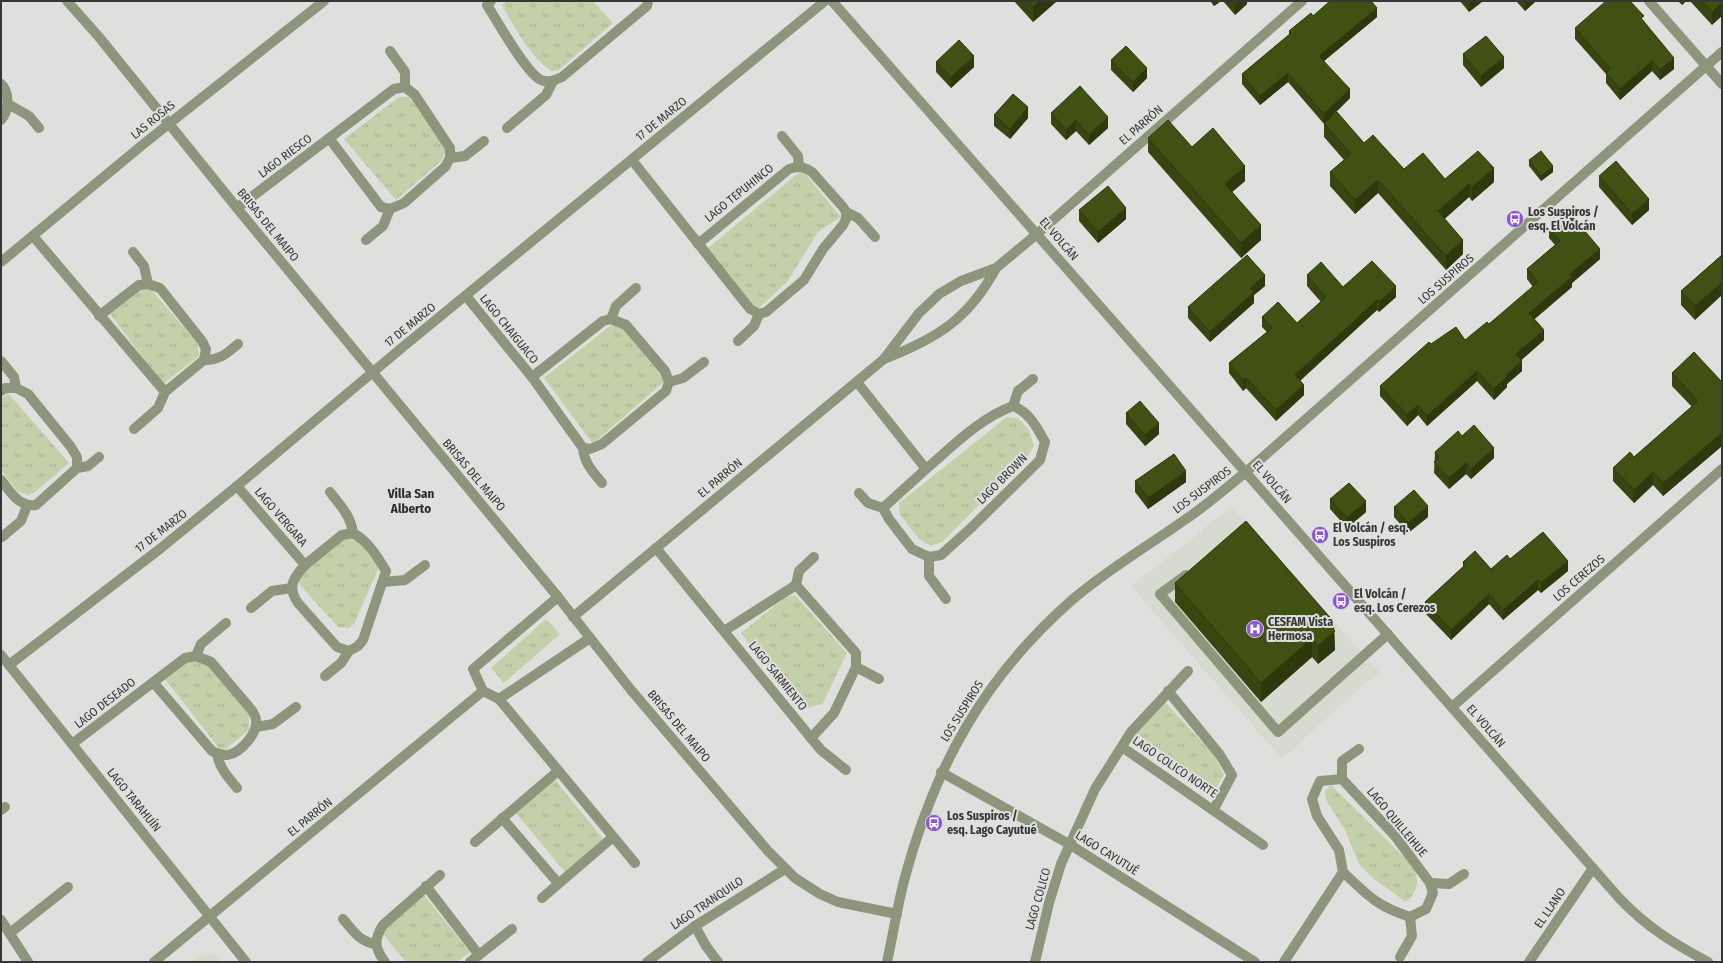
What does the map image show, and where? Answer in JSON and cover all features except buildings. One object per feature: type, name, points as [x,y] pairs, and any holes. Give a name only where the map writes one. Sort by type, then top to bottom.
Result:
[{"type":"street","name":"BRISAS DEL MAIPO","points":[[67,1],[99,37],[237,208],[558,597],[681,749],[785,868],[807,887],[838,902],[897,914]]},
{"type":"street","name":"LAS ROSAS","points":[[1,262],[169,124],[324,1]]},
{"type":"street","points":[[487,2],[531,73],[543,81],[553,81],[562,77],[647,6],[648,1]]},
{"type":"street","name":"17 DE MARZO","points":[[9,665],[161,548],[825,1]]},
{"type":"street","name":"EL VOLCÁN","points":[[832,1],[1629,908],[1648,926],[1676,945],[1708,962]]},
{"type":"street","name":"EL PARRÓN","points":[[573,617],[884,359],[918,313],[939,294],[961,281],[996,268],[1037,234],[1302,1]]},
{"type":"street","points":[[1649,1],[1722,84]]},
{"type":"street","points":[[366,240],[383,226],[390,210],[404,203],[445,167],[450,158],[450,148],[415,95],[405,87],[405,72],[390,51]]},
{"type":"street","name":"LOS SUSPIROS","points":[[887,962],[911,854],[941,772],[963,731],[1003,672],[1045,626],[1102,576],[1187,519],[1246,472],[1722,52]]},
{"type":"street","points":[[507,128],[546,95],[553,81]]},
{"type":"street","points":[[1,84],[4,87],[8,104],[1,120]]},
{"type":"street","name":"LAGO RIESCO","points":[[237,208],[394,90],[405,87]]},
{"type":"street","points":[[8,104],[29,116],[39,128]]},
{"type":"street","points":[[632,160],[750,309],[759,314],[766,312],[804,280],[823,249],[843,225],[846,219],[846,212],[843,207],[812,172],[799,166],[798,156],[782,136]]},
{"type":"street","name":"LAGO RIESCO","points":[[329,138],[381,207],[390,210]]},
{"type":"street","points":[[450,158],[465,156],[484,141]]},
{"type":"street","name":"LAGO TEPUHINCO","points":[[698,244],[789,169],[799,166]]},
{"type":"street","points":[[846,212],[858,218],[875,237]]},
{"type":"street","points":[[34,236],[165,392]]},
{"type":"street","points":[[133,252],[144,266],[148,284]]},
{"type":"street","name":"EL PARRÓN","points":[[884,359],[920,344],[948,327],[972,305],[989,282],[996,268]]},
{"type":"street","points":[[100,316],[139,285],[148,284],[160,288],[202,341],[206,350],[204,360],[165,392],[158,408],[134,429]]},
{"type":"street","points":[[583,448],[590,448],[602,444],[666,391],[669,382],[665,371],[626,325],[611,319],[616,306],[636,288]]},
{"type":"street","name":"LAGO CHAIGUACO","points":[[466,296],[532,378],[583,448],[587,464],[602,483]]},
{"type":"street","points":[[738,341],[754,326],[759,314]]},
{"type":"street","name":"LAGO CHAIGUACO","points":[[532,378],[603,321],[611,319]]},
{"type":"street","points":[[204,360],[214,360],[220,358],[238,344]]},
{"type":"street","points":[[1,361],[14,377],[16,388]]},
{"type":"street","points":[[669,382],[683,378],[704,362]]},
{"type":"street","points":[[883,508],[926,469],[981,423],[1002,410],[1013,406],[1018,390],[1033,379]]},
{"type":"street","points":[[857,382],[926,469]]},
{"type":"street","points":[[1,391],[5,388],[16,388],[28,394],[72,447],[77,457],[77,468]]},
{"type":"street","name":"LAGO BROWN","points":[[929,557],[941,555],[972,527],[1040,460],[1045,442],[1033,420],[1022,409],[1013,406]]},
{"type":"street","points":[[1,480],[18,500],[27,506],[36,505],[77,468],[88,466],[99,457]]},
{"type":"street","name":"LOS CEREZOS","points":[[1452,707],[1722,469]]},
{"type":"street","name":"LAGO VERGARA","points":[[237,486],[305,565]]},
{"type":"street","points":[[325,676],[341,663],[349,651],[358,646],[363,640],[386,571],[377,556],[362,538],[353,533],[348,515],[330,492]]},
{"type":"street","points":[[859,493],[868,503],[883,508],[889,519],[912,549],[929,557],[929,576],[946,599]]},
{"type":"street","points":[[2,537],[21,522],[27,506]]},
{"type":"street","name":"LAGO VERGARA","points":[[292,588],[294,577],[305,565],[342,535],[353,533]]},
{"type":"street","name":"LAGO SARMIENTO","points":[[656,548],[821,750],[846,770]]},
{"type":"street","points":[[724,631],[796,585],[799,571],[814,557]]},
{"type":"street","points":[[383,582],[405,580],[426,565]]},
{"type":"street","points":[[1195,568],[1160,594],[1278,732],[1388,634]]},
{"type":"street","points":[[796,585],[856,653],[856,667],[834,713],[811,738]]},
{"type":"street","points":[[251,608],[272,591],[292,588],[293,596],[298,603],[332,642],[337,647],[349,651]]},
{"type":"street","points":[[558,597],[473,669],[483,691],[499,699],[635,863]]},
{"type":"street","points":[[217,754],[228,755],[233,753],[252,738],[256,727],[256,716],[229,680],[211,662],[196,656],[201,644],[226,623]]},
{"type":"street","points":[[499,699],[590,638]]},
{"type":"street","name":"LAGO TARAHUÍN","points":[[1,655],[246,962]]},
{"type":"street","name":"LAGO DESEADO","points":[[72,744],[185,658],[196,656]]},
{"type":"street","points":[[856,667],[879,679]]},
{"type":"street","name":"LAGO COLICO NORTE","points":[[1069,844],[1095,789],[1131,732],[1188,671]]},
{"type":"street","name":"LAGO DESEADO","points":[[153,682],[208,748],[217,754],[222,770],[237,788]]},
{"type":"street","name":"EL PARRÓN","points":[[154,962],[483,691]]},
{"type":"street","name":"LAGO COLICO NORTE","points":[[1168,691],[1220,755],[1232,775],[1214,810]]},
{"type":"street","points":[[256,727],[273,724],[296,707]]},
{"type":"street","name":"LAGO COLICO NORTE","points":[[1122,747],[1263,844]]},
{"type":"street","points":[[1359,748],[1342,761],[1342,778],[1320,781],[1312,799],[1317,816],[1339,850],[1343,872],[1373,900],[1392,911],[1410,917],[1426,909],[1433,893],[1430,883],[1449,884],[1464,874]]},
{"type":"street","points":[[475,842],[558,771]]},
{"type":"street","name":"LAGO CAYUTUÉ","points":[[941,772],[1069,844],[1255,962]]},
{"type":"street","name":"LAGO QUILLEIHUE","points":[[1342,778],[1395,836],[1430,883]]},
{"type":"street","points":[[502,818],[558,883]]},
{"type":"street","points":[[542,898],[613,837]]},
{"type":"street","name":"LAGO COLICO","points":[[1035,962],[1049,903],[1069,844]]},
{"type":"street","name":"LAGO TRANQUILO","points":[[647,962],[695,926],[785,868]]},
{"type":"street","name":"EL LLANO","points":[[1529,962],[1593,868]]},
{"type":"street","points":[[1284,962],[1343,872]]},
{"type":"street","points":[[385,962],[378,952],[376,944],[376,937],[383,925],[440,875]]},
{"type":"street","points":[[426,886],[479,955]]},
{"type":"street","points":[[10,933],[68,887]]},
{"type":"street","points":[[1400,957],[1412,936],[1410,917]]},
{"type":"street","points":[[343,919],[358,937],[370,943],[376,944]]},
{"type":"street","points":[[1,920],[28,962]]},
{"type":"street","points":[[695,926],[706,946],[718,962]]},
{"type":"street","points":[[470,962],[512,929]]},
{"type":"shaded area","name":"CESFAM Vista Hermosa","points":[[1232,507],[1380,673],[1369,680],[1282,759],[1131,586]]},
{"type":"shaded area","points":[[203,952],[216,954],[223,962],[191,962]]},
{"type":"green space","points":[[506,1],[593,1],[613,23],[559,70],[551,71],[543,65],[529,49],[517,32],[502,5]]},
{"type":"green space","points":[[399,97],[411,97],[447,149],[441,161],[396,200],[344,139]]},
{"type":"green space","points":[[802,170],[841,217],[818,232],[787,282],[757,310],[707,249]]},
{"type":"green space","points":[[147,285],[197,342],[199,356],[163,384],[110,314]]},
{"type":"green space","points":[[619,319],[667,379],[593,444],[544,378]]},
{"type":"green space","points":[[8,393],[69,463],[34,493],[27,495],[17,491],[1,470],[1,399]]},
{"type":"green space","points":[[1007,417],[1018,418],[1029,430],[1034,446],[1025,459],[942,542],[931,546],[919,539],[900,515],[899,503]]},
{"type":"green space","points":[[342,535],[357,536],[379,567],[354,624],[349,628],[338,627],[299,584],[299,573]]},
{"type":"green space","points":[[795,595],[847,653],[823,703],[808,708],[793,701],[741,633],[786,597]]},
{"type":"green space","points":[[546,619],[560,634],[504,683],[491,668]]},
{"type":"green space","points":[[199,652],[246,705],[249,716],[249,730],[222,752],[165,679]]},
{"type":"green space","points":[[1164,701],[1214,755],[1224,775],[1215,790],[1136,733]]},
{"type":"green space","points":[[555,780],[604,840],[565,872],[516,813]]},
{"type":"green space","points":[[1331,785],[1414,867],[1417,877],[1417,886],[1416,890],[1406,902],[1374,879],[1359,864],[1345,830],[1326,800],[1325,791]]},
{"type":"green space","points":[[423,894],[470,952],[457,962],[406,962],[379,929]]},
{"type":"place","name":"Los Suspiros / esq. El Volcán","points":[[1515,219]]},
{"type":"place","name":"El Volcán / esq. Los Suspiros","points":[[1320,535]]},
{"type":"place","name":"El Volcán / esq. Los Cerezos","points":[[1341,601]]},
{"type":"place","name":"CESFAM Vista Hermosa","points":[[1255,629]]},
{"type":"place","name":"Los Suspiros / esq. Lago Cayutué","points":[[934,823]]},
{"type":"district","name":"Villa San Alberto","points":[[411,500]]}]
